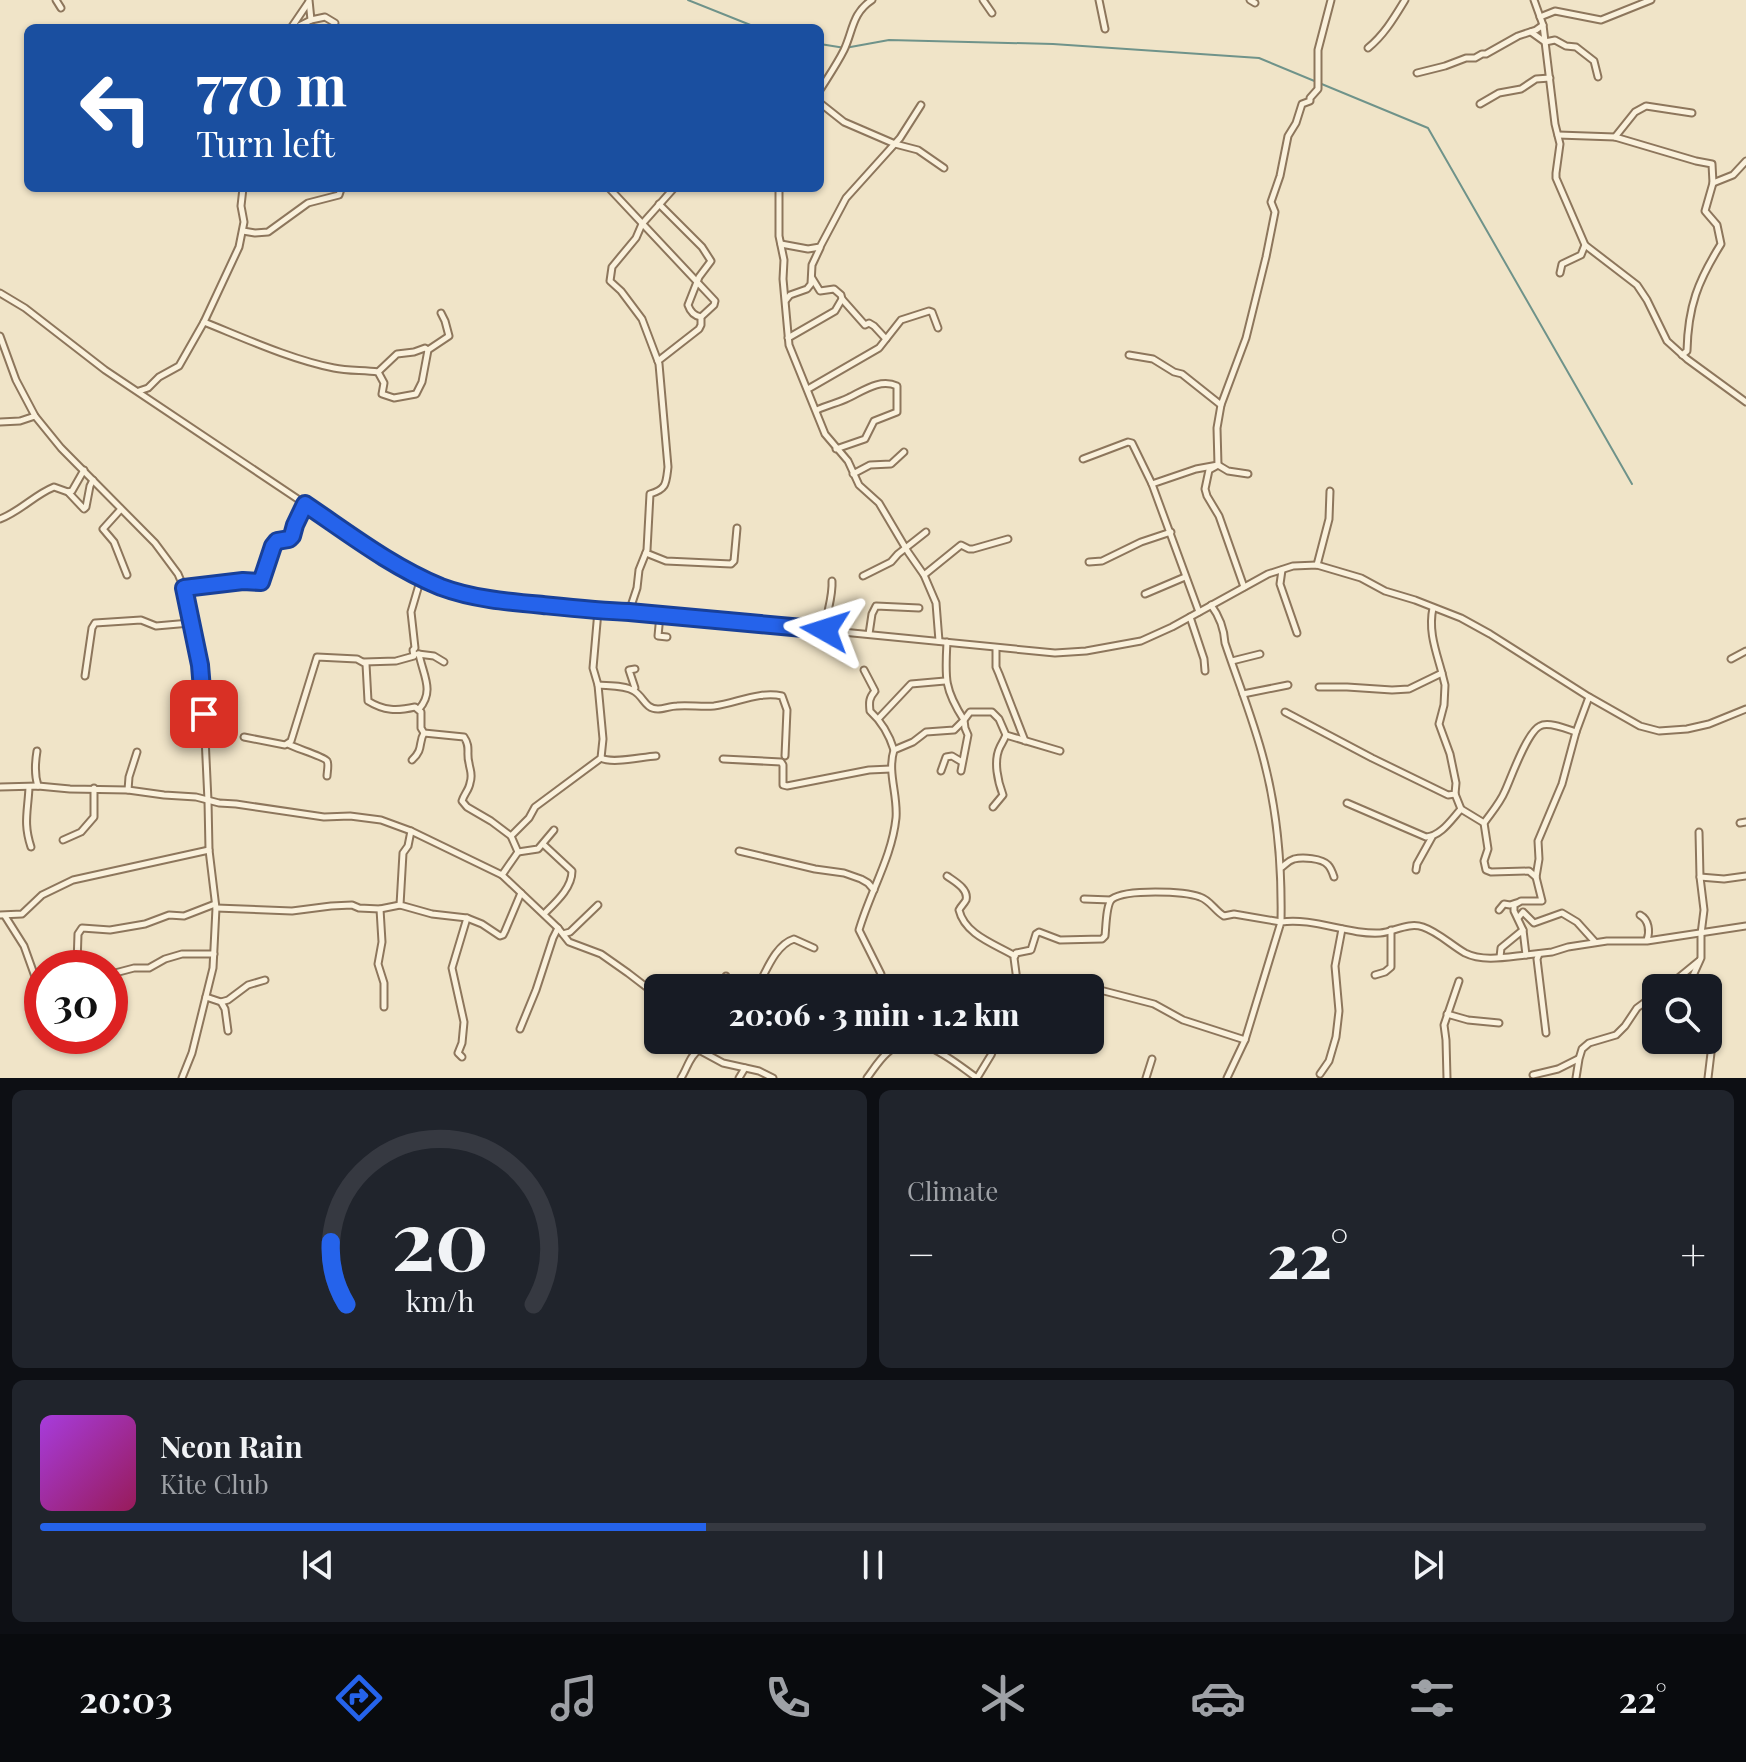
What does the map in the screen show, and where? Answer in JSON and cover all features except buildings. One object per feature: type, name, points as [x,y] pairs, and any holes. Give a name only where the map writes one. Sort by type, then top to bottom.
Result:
[{"type":"street","points":[[56,0],[61,8]]},
{"type":"street","points":[[824,83],[845,48],[854,19],[863,6],[872,0]]},
{"type":"street","points":[[983,0],[992,13]]},
{"type":"street","points":[[1099,0],[1105,29]]},
{"type":"street","points":[[1218,465],[1217,428],[1221,405],[1246,338],[1258,293],[1275,212],[1271,202],[1288,136],[1302,104],[1310,101],[1318,89],[1318,50],[1331,0]]},
{"type":"street","points":[[1368,48],[1378,39],[1405,0]]},
{"type":"street","points":[[1534,0],[1543,25],[1561,150],[1556,178],[1585,245],[1637,285],[1667,341],[1746,402]]},
{"type":"street","points":[[1621,0],[1623,11]]},
{"type":"street","points":[[1540,17],[1555,11],[1601,20],[1651,0]]},
{"type":"street","points":[[309,1],[311,20]]},
{"type":"street","points":[[295,24],[309,1]]},
{"type":"street","points":[[302,24],[325,17],[335,23]]},
{"type":"street","points":[[1417,73],[1486,54],[1543,25]]},
{"type":"street","points":[[1531,32],[1545,42]]},
{"type":"street","points":[[1545,42],[1555,40],[1576,47],[1594,61],[1598,77]]},
{"type":"street","points":[[1480,104],[1499,93],[1521,89],[1536,79],[1550,78]]},
{"type":"street","points":[[886,339],[874,326],[869,323],[865,325],[834,289],[820,291],[810,274],[820,247],[846,198],[895,144],[921,105]]},
{"type":"street","points":[[824,106],[844,122],[895,144],[918,150],[944,168]]},
{"type":"street","points":[[1615,137],[1635,112],[1646,106],[1692,113]]},
{"type":"street","points":[[1558,135],[1615,137],[1712,164],[1713,183],[1705,211],[1717,225],[1721,244],[1693,296],[1687,351],[1682,355]]},
{"type":"street","points":[[1713,183],[1733,175],[1746,161]]},
{"type":"street","points":[[138,392],[179,366],[204,322],[239,247],[244,222],[243,192]]},
{"type":"street","points":[[243,231],[268,232],[308,203],[339,195],[340,192]]},
{"type":"street","points":[[613,192],[715,301],[701,317],[699,329],[658,361]]},
{"type":"street","points":[[629,612],[646,553],[650,530],[650,494],[661,491],[666,484],[668,467],[658,361],[642,319],[610,281],[612,267],[669,192]]},
{"type":"street","points":[[779,192],[788,338],[793,355],[825,434],[848,461],[859,485],[879,503],[924,575],[936,603],[939,641]]},
{"type":"street","points":[[659,204],[702,247],[711,261],[699,277],[688,305],[696,316],[701,317]]},
{"type":"street","points":[[781,244],[808,249],[820,247]]},
{"type":"street","points":[[1560,273],[1562,264],[1581,255],[1585,245]]},
{"type":"street","points":[[785,301],[790,295],[807,289],[812,278]]},
{"type":"street","points":[[0,293],[25,308],[105,370],[374,550],[421,578],[472,595],[508,602],[598,611],[1055,653],[1141,641],[1282,569],[1317,565],[1361,578],[1385,591],[1461,618],[1640,726],[1659,731],[1687,729],[1746,709]]},
{"type":"street","points":[[788,338],[835,311],[842,299]]},
{"type":"street","points":[[808,389],[879,348],[901,320],[925,311],[932,312],[938,328]]},
{"type":"street","points":[[378,372],[384,383],[382,394],[394,398],[416,394],[422,382],[428,350],[449,336],[441,313]]},
{"type":"street","points":[[204,322],[278,351],[336,368],[378,372],[397,354],[428,350]]},
{"type":"street","points":[[0,336],[16,380],[35,416],[61,448],[155,543],[184,588],[200,665],[209,850],[215,906],[214,954],[206,997],[192,1053],[182,1078]]},
{"type":"street","points":[[1129,355],[1153,359],[1182,374],[1221,405]]},
{"type":"street","points":[[817,410],[869,386],[891,383],[897,386],[897,412],[874,421],[865,439],[836,449]]},
{"type":"street","points":[[0,422],[35,416]]},
{"type":"street","points":[[1083,459],[1128,442],[1135,446],[1171,532],[1199,612]]},
{"type":"street","points":[[853,474],[870,465],[891,464],[904,452]]},
{"type":"street","points":[[1218,465],[1209,470],[1205,489],[1219,516],[1244,587]]},
{"type":"street","points":[[1152,484],[1218,465],[1228,471],[1248,474]]},
{"type":"street","points":[[68,492],[74,489],[84,470]]},
{"type":"street","points":[[0,519],[15,513],[54,487],[68,492],[84,509],[93,480]]},
{"type":"street","points":[[1156,494],[1161,481]]},
{"type":"street","points":[[1317,565],[1327,528],[1330,491]]},
{"type":"street","points":[[184,588],[261,582],[273,546],[277,541],[292,536],[305,504]]},
{"type":"street","points":[[121,509],[103,529],[114,542],[127,575]]},
{"type":"street","points":[[646,553],[666,561],[731,564],[734,561],[737,528]]},
{"type":"street","points":[[863,576],[891,562],[926,532]]},
{"type":"street","points":[[1089,562],[1102,561],[1141,542],[1171,532]]},
{"type":"street","points":[[924,575],[961,545],[973,549],[1008,539]]},
{"type":"street","points":[[1282,569],[1280,584],[1297,633]]},
{"type":"street","points":[[1145,594],[1185,577]]},
{"type":"street","points":[[419,709],[427,699],[427,685],[413,650],[411,612],[421,578]]},
{"type":"street","points":[[825,630],[832,581]]},
{"type":"street","points":[[1211,605],[1225,630],[1225,643],[1265,763],[1282,868],[1281,922],[1245,1040],[1227,1078]]},
{"type":"street","points":[[869,634],[876,606],[919,608]]},
{"type":"street","points":[[1433,608],[1431,632],[1445,685],[1439,724],[1450,754],[1455,794],[1461,809],[1484,823]]},
{"type":"street","points":[[511,836],[535,807],[601,758],[603,739],[598,685],[593,668],[598,611]]},
{"type":"street","points":[[660,615],[658,636],[667,637]]},
{"type":"street","points":[[1190,617],[1205,671]]},
{"type":"street","points":[[85,676],[95,623],[141,620],[156,626],[190,623]]},
{"type":"street","points":[[947,642],[945,681],[968,735],[961,771]]},
{"type":"street","points":[[996,648],[996,667],[1025,741]]},
{"type":"street","points":[[1731,659],[1746,651]]},
{"type":"street","points":[[1232,661],[1260,654]]},
{"type":"street","points":[[288,744],[317,657],[364,662],[396,661],[416,655],[434,656],[444,662]]},
{"type":"street","points":[[364,662],[368,701],[379,708],[398,711],[419,709]]},
{"type":"street","points":[[633,690],[629,670],[635,669]]},
{"type":"street","points":[[864,670],[875,691],[870,695],[870,711],[879,718],[894,750],[891,769],[896,816],[878,882],[859,930],[881,974]]},
{"type":"street","points":[[1319,687],[1409,689],[1442,673]]},
{"type":"street","points":[[879,718],[911,684],[945,681]]},
{"type":"street","points":[[598,685],[633,690],[647,706],[659,709],[714,706],[760,695],[782,696],[787,710],[785,756]]},
{"type":"street","points":[[1243,694],[1288,685]]},
{"type":"street","points":[[1499,910],[1504,904],[1542,901],[1536,877],[1538,841],[1562,784],[1589,697]]},
{"type":"street","points":[[419,709],[424,733]]},
{"type":"street","points":[[894,750],[926,732],[954,730],[970,712],[992,712],[1006,735],[998,752],[998,781],[1003,795],[993,807]]},
{"type":"street","points":[[1285,712],[1384,765],[1448,795],[1455,794]]},
{"type":"street","points":[[1536,877],[1529,871],[1486,870],[1484,861],[1488,849],[1484,823],[1506,790],[1520,753],[1537,727],[1550,725],[1576,732]]},
{"type":"street","points":[[412,760],[418,755],[424,733]]},
{"type":"street","points":[[424,733],[464,737],[469,746],[468,762],[472,771],[469,788],[462,801],[511,836],[518,852]]},
{"type":"street","points":[[1006,735],[1060,751]]},
{"type":"street","points":[[244,737],[288,744],[325,758],[327,776]]},
{"type":"street","points":[[37,751],[35,778],[38,786]]},
{"type":"street","points":[[128,790],[137,752]]},
{"type":"street","points":[[601,758],[615,762],[656,756]]},
{"type":"street","points":[[941,771],[946,757],[952,756],[962,762]]},
{"type":"street","points":[[723,759],[781,762],[783,785],[787,786],[869,770],[891,769]]},
{"type":"street","points":[[1,786],[128,790],[324,817],[381,820],[411,831],[502,875],[569,942],[601,954],[644,986]]},
{"type":"street","points":[[29,787],[25,822],[31,847]]},
{"type":"street","points":[[63,840],[81,832],[94,817],[94,788]]},
{"type":"street","points":[[1347,803],[1432,837]]},
{"type":"street","points":[[1416,870],[1432,837],[1461,809]]},
{"type":"street","points":[[502,875],[518,852],[538,849],[554,830]]},
{"type":"street","points":[[400,905],[403,853],[411,831]]},
{"type":"street","points":[[1694,974],[1701,958],[1704,910],[1699,832]]},
{"type":"street","points":[[543,844],[572,871],[571,883],[544,914]]},
{"type":"street","points":[[2,915],[22,914],[42,895],[73,880],[209,850]]},
{"type":"street","points":[[739,851],[844,873],[861,879],[874,890]]},
{"type":"street","points":[[1282,868],[1296,858],[1320,860],[1325,862],[1334,877]]},
{"type":"street","points":[[947,876],[962,887],[966,895],[959,910],[964,923],[989,943],[1015,956]]},
{"type":"street","points":[[1700,877],[1724,879],[1746,876]]},
{"type":"street","points":[[1084,899],[1111,900],[1147,891],[1203,897],[1224,916],[1234,914],[1281,922],[1291,920],[1380,933],[1413,925],[1424,927],[1466,954],[1483,958],[1539,954],[1595,942],[1647,941],[1746,926]]},
{"type":"street","points":[[77,950],[78,934],[82,928],[110,930],[145,924],[169,915],[184,916],[215,906],[292,911],[352,905],[380,909],[400,905],[432,914],[467,918],[482,924],[495,935],[503,935],[521,893]]},
{"type":"street","points":[[1015,956],[1016,953],[1031,950],[1039,932],[1060,940],[1102,939],[1111,900]]},
{"type":"street","points":[[1517,903],[1514,911],[1523,930],[1526,955]]},
{"type":"street","points":[[563,934],[570,932],[598,905]]},
{"type":"street","points":[[380,909],[382,942],[378,964],[384,983],[384,1007]]},
{"type":"street","points":[[1518,918],[1523,912],[1534,923],[1562,913],[1577,922],[1595,942]]},
{"type":"street","points":[[2,915],[25,950]]},
{"type":"street","points":[[1640,915],[1645,917],[1648,924],[1647,941]]},
{"type":"street","points":[[462,1057],[458,1053],[464,1022],[452,968],[467,918]]},
{"type":"street","points":[[520,1029],[558,928]]},
{"type":"street","points":[[1320,1074],[1329,1061],[1336,1037],[1339,1011],[1335,966],[1342,929]]},
{"type":"street","points":[[1375,975],[1391,967],[1391,930]]},
{"type":"street","points":[[1500,957],[1501,948],[1523,930]]},
{"type":"street","points":[[765,974],[787,942],[794,939],[814,948]]},
{"type":"street","points":[[128,970],[149,968],[182,954],[214,954]]},
{"type":"street","points":[[1539,954],[1537,959],[1546,1033]]},
{"type":"street","points":[[1015,956],[1017,974]]},
{"type":"street","points":[[1682,974],[1701,958]]},
{"type":"street","points":[[206,997],[221,1002],[228,1000],[248,985],[265,980]]},
{"type":"street","points":[[1447,1078],[1444,1025],[1459,981]]},
{"type":"street","points":[[1104,991],[1154,1004],[1183,1020],[1245,1040]]},
{"type":"street","points":[[221,1002],[228,1031]]},
{"type":"street","points":[[1576,1078],[1582,1049],[1589,1043],[1616,1035],[1642,1004]]},
{"type":"street","points":[[1447,1014],[1499,1023]]},
{"type":"street","points":[[681,1078],[694,1054]]},
{"type":"street","points":[[706,1054],[723,1063],[759,1071],[773,1078]]},
{"type":"street","points":[[867,1078],[886,1054]]},
{"type":"street","points":[[942,1054],[977,1078],[991,1054]]},
{"type":"street","points":[[1708,1078],[1711,1054]]},
{"type":"street","points":[[1146,1078],[1152,1059]]},
{"type":"street","points":[[1533,1075],[1558,1069],[1579,1059]]},
{"type":"street","points":[[739,1078],[745,1068]]},
{"type":"waterway","points":[[688,0],[748,24]]},
{"type":"waterway","points":[[824,45],[845,48],[889,40],[1053,44],[1259,58],[1428,128],[1632,484]]},
{"type":"route","points":[[204,714],[200,665],[184,588],[261,582],[273,546],[277,541],[292,536],[305,504],[421,578],[472,595],[508,602],[598,611],[825,630]]}]
